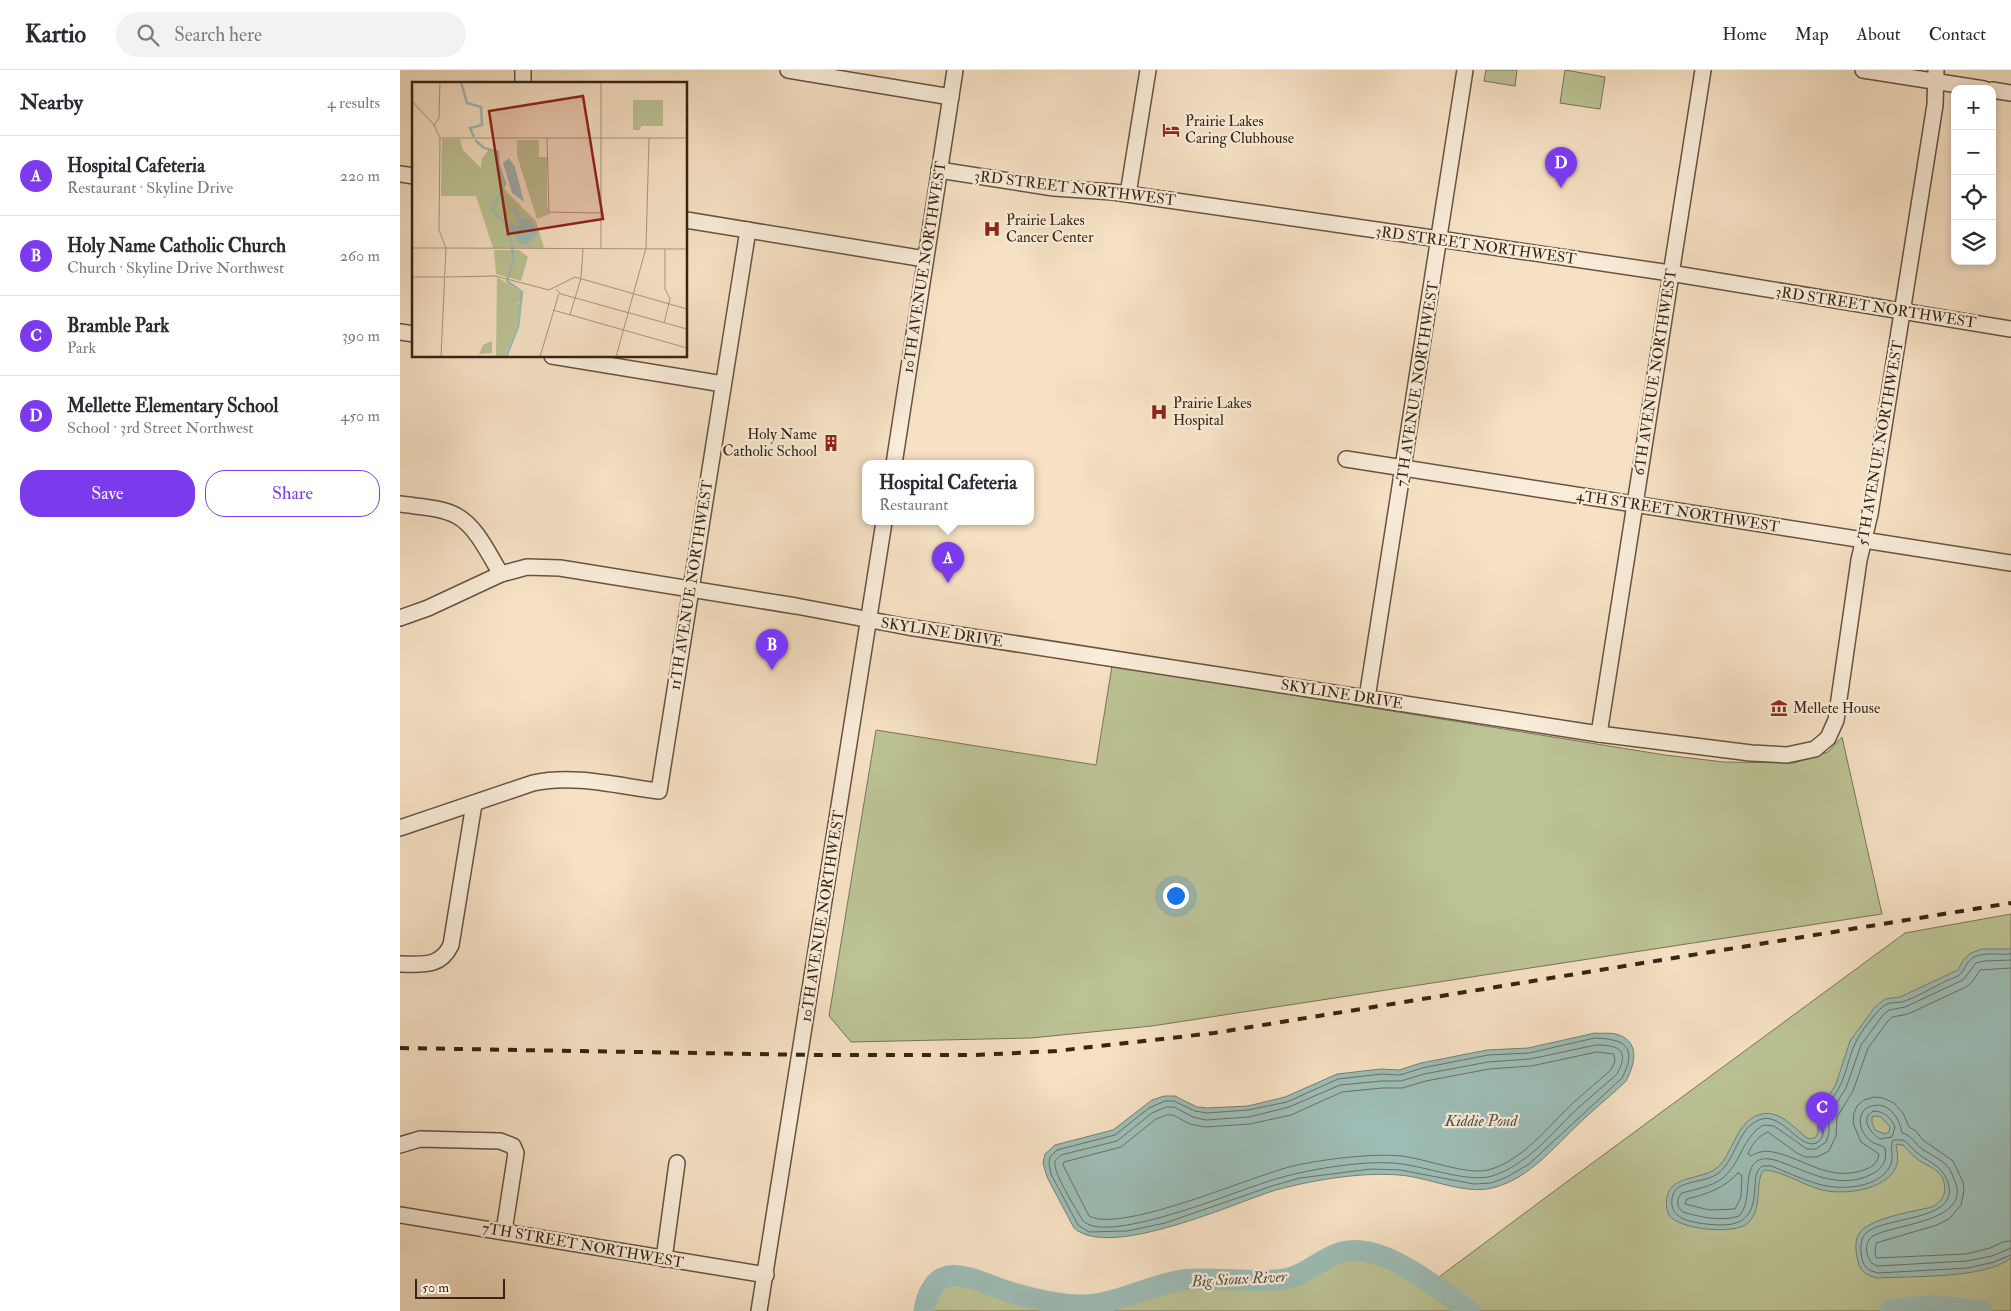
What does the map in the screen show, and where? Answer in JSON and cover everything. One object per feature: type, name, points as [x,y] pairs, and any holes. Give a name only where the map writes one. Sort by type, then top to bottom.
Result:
[{"type":"street","points":[[788,70],[951,97]]},
{"type":"street","name":"10TH AVENUE NORTHWEST","points":[[895,460],[955,70]]},
{"type":"street","points":[[1128,194],[1148,70]]},
{"type":"street","name":"7TH AVENUE NORTHWEST","points":[[1367,698],[1465,70]]},
{"type":"street","name":"6TH AVENUE NORTHWEST","points":[[1599,734],[1703,70]]},
{"type":"street","points":[[1863,70],[1936,76],[1969,85]]},
{"type":"street","name":"5TH AVENUE NORTHWEST","points":[[1815,749],[1828,738],[1836,720],[1935,106],[1936,76]]},
{"type":"street","points":[[1996,91],[2011,93]]},
{"type":"street","name":"3RD STREET NORTHWEST","points":[[939,170],[1054,188],[1128,194],[1670,273],[2011,329]]},
{"type":"street","points":[[688,220],[926,259]]},
{"type":"street","name":"11TH AVENUE NORTHWEST","points":[[474,804],[533,783],[548,780],[582,781],[659,791],[748,230]]},
{"type":"street","points":[[564,358],[723,384]]},
{"type":"street","name":"4TH STREET NORTHWEST","points":[[1346,459],[2011,563]]},
{"type":"street","points":[[400,504],[447,512],[457,516],[467,524],[501,574]]},
{"type":"street","name":"10TH AVENUE NORTHWEST","points":[[760,1311],[884,525]]},
{"type":"street","name":"SKYLINE DRIVE","points":[[400,618],[428,608],[501,574],[527,567],[543,566],[691,588],[869,620],[1599,734],[1752,753],[1787,755],[1815,749]]},
{"type":"street","points":[[400,828],[474,804],[451,945],[447,954],[441,960],[425,964],[400,964]]},
{"type":"street","points":[[400,1145],[420,1139],[500,1141],[513,1146],[516,1153],[504,1231]]},
{"type":"street","points":[[664,1259],[677,1163]]},
{"type":"street","name":"7TH STREET NORTHWEST","points":[[400,1215],[766,1275]]},
{"type":"green space","points":[[1486,70],[1517,70],[1515,86],[1484,81]]},
{"type":"green space","points":[[1565,70],[1605,77],[1600,109],[1560,103]]},
{"type":"green space","points":[[1112,666],[1665,755],[1724,762],[1794,763],[1828,752],[1842,737],[1882,914],[1152,1026],[1031,1038],[851,1042],[829,1016],[876,730],[1096,765]]},
{"type":"green space","points":[[2011,914],[2011,1311],[924,1311],[931,1289],[943,1278],[955,1275],[968,1277],[994,1287],[1044,1301],[1079,1305],[1110,1300],[1155,1286],[1186,1280],[1215,1278],[1275,1281],[1286,1279],[1327,1258],[1341,1253],[1355,1252],[1382,1256],[1395,1261],[1431,1283],[1905,933]]},
{"type":"water","points":[[1982,949],[2011,949],[2011,1258],[1999,1265],[1984,1270],[1947,1275],[1877,1278],[1862,1270],[1859,1265],[1856,1244],[1857,1237],[1863,1229],[1892,1216],[1932,1207],[1943,1197],[1945,1189],[1940,1174],[1917,1159],[1903,1145],[1896,1144],[1898,1158],[1896,1167],[1891,1175],[1883,1182],[1862,1190],[1828,1191],[1812,1187],[1785,1175],[1764,1170],[1761,1175],[1756,1210],[1753,1217],[1742,1227],[1720,1230],[1695,1227],[1675,1220],[1669,1215],[1666,1204],[1667,1197],[1674,1185],[1711,1172],[1717,1168],[1728,1154],[1741,1129],[1753,1117],[1769,1113],[1781,1117],[1807,1138],[1816,1137],[1818,1132],[1818,1113],[1836,1084],[1850,1041],[1875,1007],[1885,999],[1900,997],[1958,970],[1964,959],[1971,953]],"holes":[[[1872,1117],[1881,1117],[1890,1127],[1889,1132],[1885,1134],[1875,1130],[1872,1123]]]},
{"type":"water","name":"Kiddie Pond","points":[[1595,1033],[1616,1034],[1630,1043],[1634,1055],[1626,1081],[1532,1168],[1519,1177],[1492,1188],[1470,1189],[1410,1176],[1384,1174],[1337,1178],[1276,1190],[1173,1226],[1115,1237],[1091,1236],[1074,1228],[1047,1177],[1043,1163],[1045,1154],[1055,1145],[1113,1130],[1152,1100],[1164,1096],[1175,1096],[1197,1107],[1248,1106],[1285,1097],[1337,1074],[1381,1069],[1399,1070],[1421,1063],[1487,1050],[1528,1048]]},
{"type":"waterway","name":"Big Sioux River","points":[[924,1311],[931,1289],[938,1281],[948,1276],[972,1278],[1010,1292],[1047,1302],[1085,1305],[1122,1298],[1170,1282],[1183,1280],[1259,1281],[1285,1279],[1299,1275],[1339,1253],[1355,1251],[1372,1253],[1408,1268],[1469,1311]]},
{"type":"waterway","name":"Big Sioux River","points":[[1890,1311],[1924,1306],[1982,1311]]},
{"type":"railway","points":[[400,1048],[814,1055],[976,1055],[1056,1051],[1214,1033],[2011,903]]},
{"type":"place","name":"Prairie Lakes Caring Clubhouse","points":[[1171,130]]},
{"type":"place","name":"Mellette Elementary School","points":[[1561,188]]},
{"type":"place","name":"Prairie Lakes Cancer Center","points":[[992,229]]},
{"type":"place","name":"Prairie Lakes Hospital","points":[[1159,412]]},
{"type":"place","name":"Holy Name Catholic School","points":[[831,443]]},
{"type":"place","name":"Hospital Cafeteria","points":[[948,583]]},
{"type":"place","name":"Holy Name Catholic Church","points":[[772,670]]},
{"type":"place","name":"Mellete House","points":[[1779,708]]},
{"type":"place","name":"Bramble Park","points":[[1822,1133]]}]
